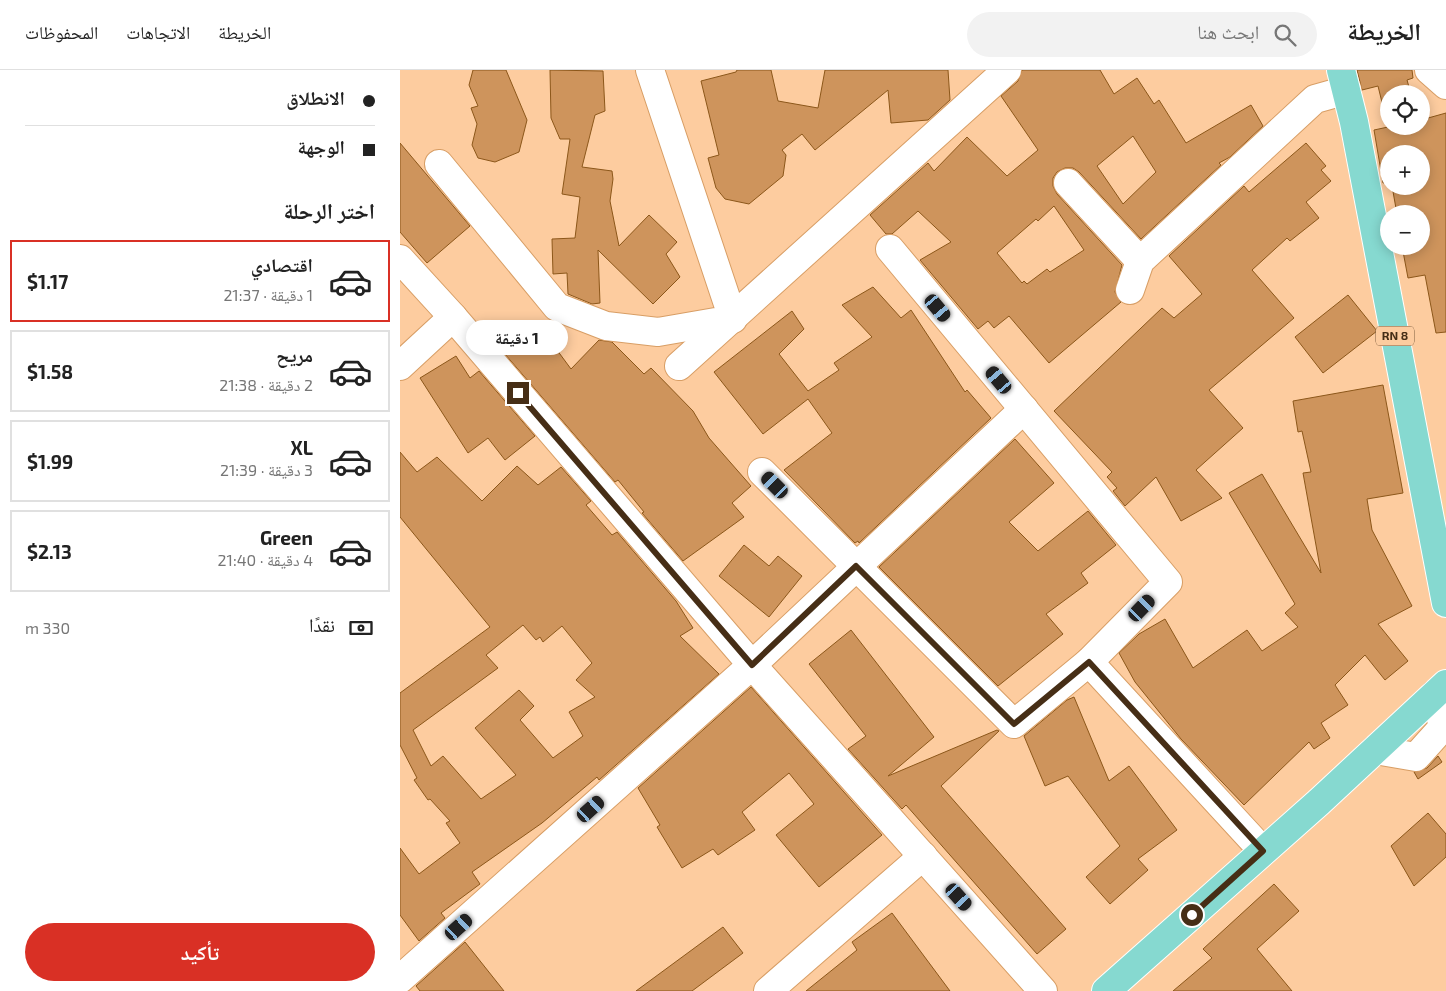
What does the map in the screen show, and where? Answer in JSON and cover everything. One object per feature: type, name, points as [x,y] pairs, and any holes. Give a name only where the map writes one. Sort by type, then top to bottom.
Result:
[{"type":"main road","name":"RN 8","points":[[1344,80],[1446,603]]},
{"type":"main road","points":[[1106,991],[1375,750],[1440,689]]},
{"type":"street","points":[[650,70],[733,320]]},
{"type":"street","points":[[679,366],[733,320],[1007,70]]},
{"type":"street","points":[[1429,70],[1446,85]]},
{"type":"street","points":[[1130,290],[1140,261],[1314,99],[1344,80]]},
{"type":"street","points":[[439,164],[557,307],[606,326],[658,332],[733,320]]},
{"type":"street","points":[[1068,183],[1140,261]]},
{"type":"street","points":[[762,472],[1014,724],[1089,662],[1168,582],[890,249]]},
{"type":"street","points":[[400,260],[453,317],[752,665],[1043,991]]},
{"type":"street","points":[[400,366],[453,317]]},
{"type":"street","points":[[400,979],[752,665],[1024,409]]},
{"type":"street","points":[[1089,662],[1263,851]]},
{"type":"street","points":[[768,991],[923,856]]},
{"type":"building","points":[[473,70],[506,70],[527,120],[519,152],[495,162],[478,158],[472,145],[477,124],[471,108],[478,106],[469,85]]},
{"type":"building","points":[[550,70],[603,71],[605,111],[595,115],[582,167],[612,171],[613,179],[610,201],[619,246],[649,215],[677,242],[666,254],[680,277],[653,304],[598,250],[600,303],[592,304],[568,294],[567,273],[553,274],[552,239],[575,238],[580,197],[562,194],[570,139],[560,139],[551,118]]},
{"type":"building","points":[[737,70],[771,70],[778,101],[818,108],[825,70],[948,70],[950,100],[928,120],[891,123],[888,90],[815,150],[802,134],[782,150],[786,155],[783,176],[749,204],[725,199],[716,188],[708,158],[719,155],[701,81],[736,72]]},
{"type":"building","points":[[1022,70],[1100,70],[1114,94],[1137,78],[1154,104],[1159,100],[1186,143],[1251,105],[1263,126],[1230,157],[1219,163],[1221,165],[1141,239],[1079,172],[1073,168],[1065,168],[1057,172],[1053,178],[1053,186],[1057,194],[1122,265],[1115,292],[1121,302],[1049,363],[1009,316],[994,328],[988,321],[978,329],[920,260],[951,242],[918,211],[892,234],[886,234],[870,215],[928,163],[934,171],[967,137],[1007,176],[1038,150],[1001,96],[1018,81]],"holes":[[[1133,136],[1156,172],[1123,204],[1097,166]],[[1054,206],[1084,250],[1050,272],[1047,269],[1027,284],[1024,281],[1022,283],[997,253]]]},
{"type":"building","points":[[1357,70],[1412,70],[1413,78],[1407,80],[1408,85],[1380,85],[1380,94],[1378,86],[1362,90]]},
{"type":"building","points":[[1446,113],[1446,332],[1436,333],[1425,275],[1408,278],[1404,255],[1430,255],[1430,205],[1395,205],[1394,195],[1430,195],[1430,145],[1380,145],[1380,165],[1374,130],[1380,129],[1380,135],[1430,135],[1430,117]]},
{"type":"building","points":[[400,143],[470,226],[427,263],[400,232]]},
{"type":"building","points":[[1306,143],[1326,166],[1321,170],[1331,181],[1306,202],[1319,218],[1290,241],[1287,238],[1252,270],[1294,318],[1209,390],[1243,428],[1196,470],[1222,498],[1181,521],[1156,477],[1125,506],[1113,491],[1117,488],[1107,477],[1112,472],[1054,411],[1162,308],[1174,318],[1202,294],[1169,256],[1244,186],[1249,192]]},
{"type":"building","points":[[873,287],[901,318],[911,310],[965,392],[967,390],[991,418],[859,543],[858,541],[855,543],[784,470],[832,433],[808,399],[763,434],[714,372],[792,311],[804,329],[779,354],[808,391],[839,370],[834,363],[872,337],[842,305]]},
{"type":"building","points":[[1348,295],[1377,331],[1323,373],[1295,337]]},
{"type":"building","points":[[540,327],[571,369],[599,340],[612,342],[644,374],[651,368],[693,411],[709,438],[751,486],[732,503],[744,517],[683,561],[642,513],[644,512],[618,480],[615,482],[504,353]]},
{"type":"building","points":[[456,356],[470,378],[479,371],[535,436],[505,460],[488,438],[468,453],[420,378]]},
{"type":"building","points":[[1383,385],[1403,493],[1367,499],[1372,530],[1412,606],[1378,624],[1408,661],[1385,680],[1365,655],[1335,685],[1348,705],[1321,723],[1330,738],[1314,749],[1309,742],[1244,805],[1181,739],[1135,682],[1119,653],[1139,634],[1165,619],[1193,668],[1247,630],[1262,651],[1298,627],[1285,613],[1295,604],[1229,493],[1262,474],[1321,573],[1303,473],[1311,472],[1302,431],[1298,432],[1293,401]]},
{"type":"building","points":[[1015,439],[1054,483],[1009,522],[1038,551],[1088,511],[1116,545],[1081,573],[1088,583],[1046,614],[1063,634],[998,686],[879,567]]},
{"type":"building","points":[[400,452],[417,472],[437,457],[482,501],[517,466],[538,485],[561,467],[591,501],[586,505],[612,535],[617,532],[676,601],[693,628],[680,636],[719,674],[599,780],[597,777],[542,823],[472,872],[480,884],[441,913],[445,918],[419,941],[400,915],[400,848],[419,874],[460,843],[446,823],[450,821],[430,799],[428,800],[414,780],[417,778],[400,745],[400,693],[490,627],[400,517]],"holes":[[[523,625],[536,640],[540,637],[543,642],[562,626],[592,663],[576,680],[595,697],[569,712],[583,736],[553,758],[520,720],[534,706],[519,690],[475,728],[516,775],[481,799],[443,756],[431,766],[413,730],[498,668],[486,655]]]},
{"type":"building","points":[[744,545],[769,566],[778,556],[802,576],[769,617],[719,576]]},
{"type":"building","points":[[851,630],[934,737],[888,776],[997,730],[999,731],[941,786],[1066,929],[1037,954],[906,805],[902,809],[848,749],[866,736],[809,664]]},
{"type":"building","points":[[751,687],[882,835],[819,887],[776,835],[814,804],[789,773],[742,812],[755,830],[718,855],[713,849],[682,868],[657,827],[660,825],[638,788]]},
{"type":"building","points":[[1074,697],[1109,781],[1129,766],[1177,830],[1138,859],[1148,870],[1110,904],[1086,877],[1120,846],[1068,776],[1045,786],[1024,736],[1067,700]]},
{"type":"building","points":[[1438,756],[1442,762],[1418,779],[1414,772],[1427,768]]},
{"type":"building","points":[[1428,813],[1446,834],[1446,857],[1414,886],[1391,846]]},
{"type":"building","points":[[1274,884],[1299,911],[1257,949],[1292,991],[1173,991],[1212,958],[1203,949]]},
{"type":"building","points":[[892,913],[950,991],[806,991],[857,950],[852,942]]},
{"type":"building","points":[[723,927],[743,953],[692,991],[636,991]]},
{"type":"building","points":[[465,942],[504,991],[420,991],[416,986]]},
{"type":"route","points":[[518,393],[752,665],[856,566],[1014,724],[1089,662],[1263,851],[1192,915]]}]
